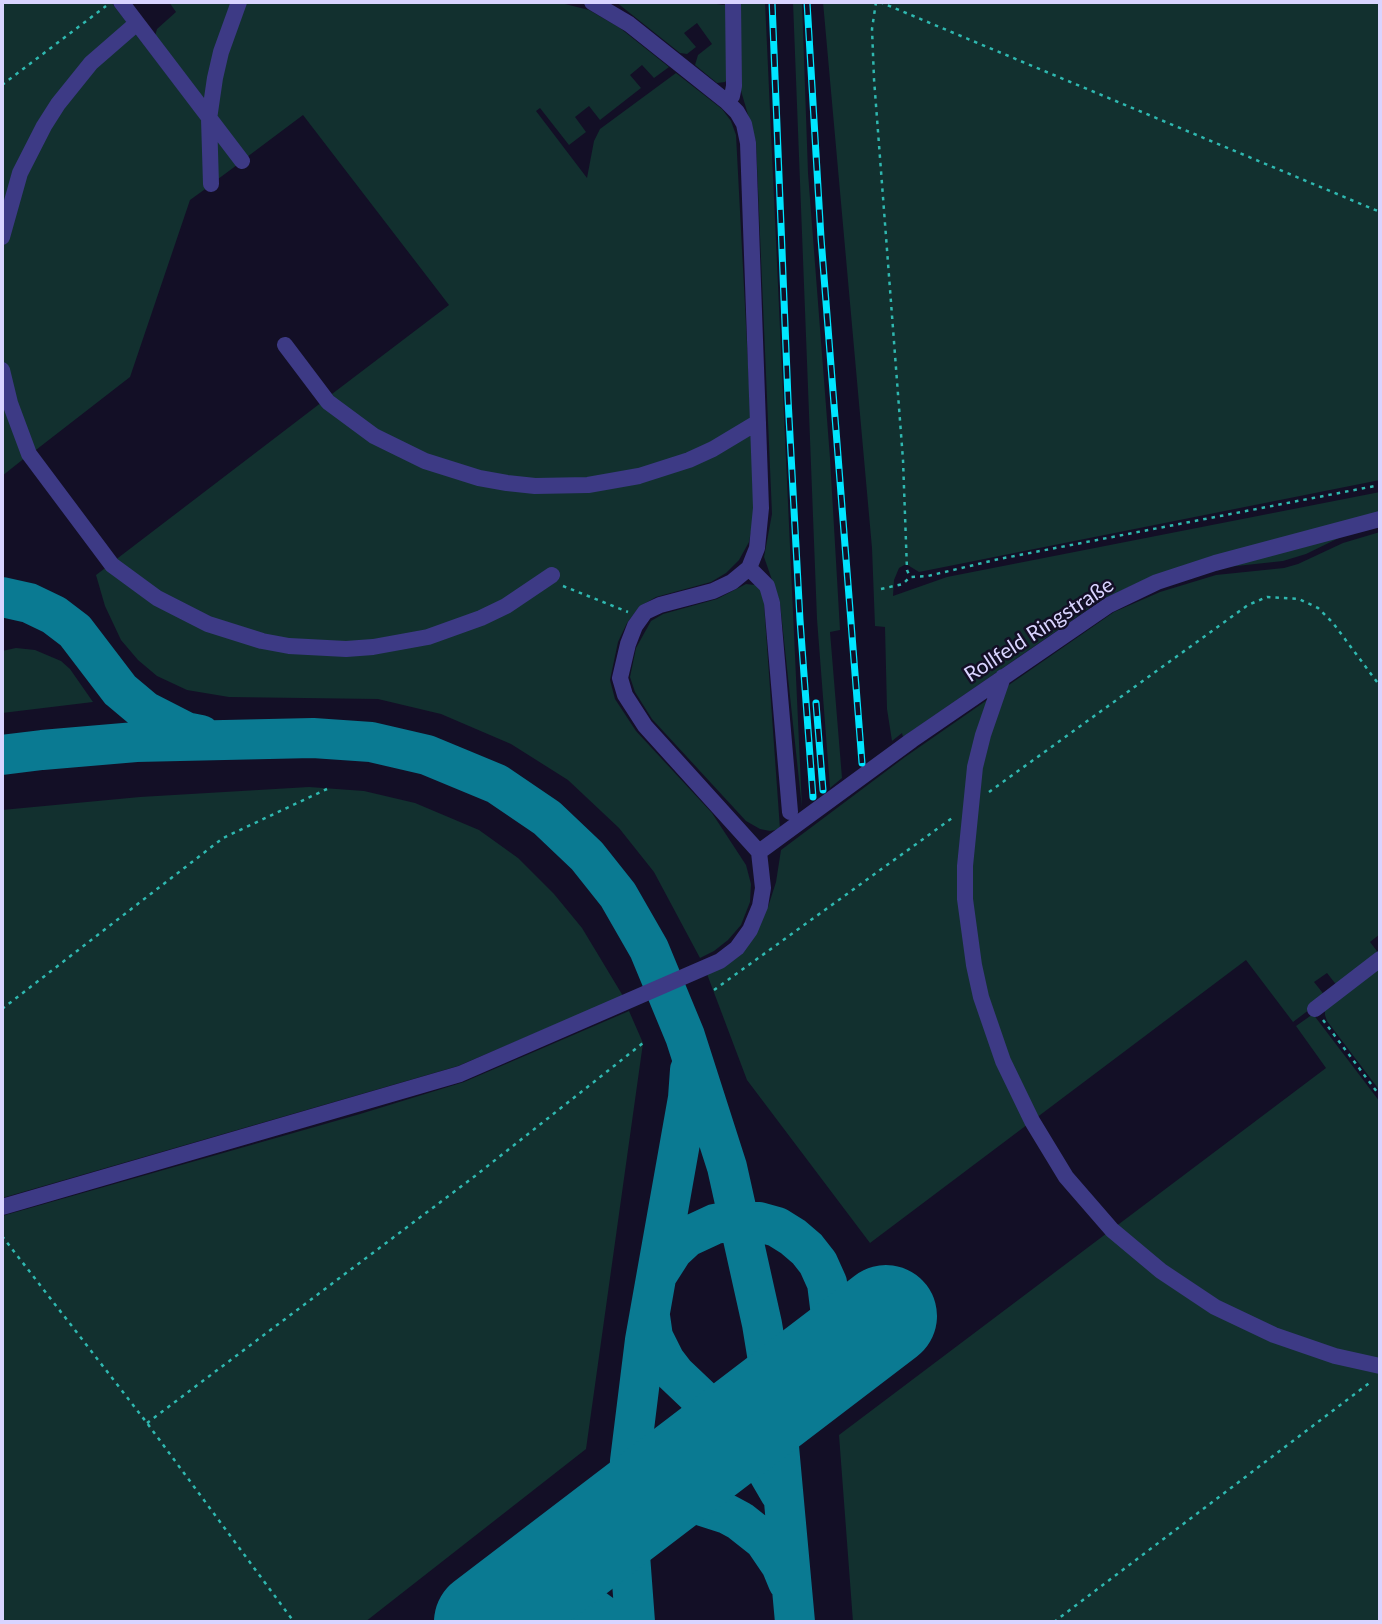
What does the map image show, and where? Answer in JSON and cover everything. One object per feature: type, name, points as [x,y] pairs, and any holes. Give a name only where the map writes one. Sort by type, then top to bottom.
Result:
[{"type":"lane","points":[[121,2],[242,160]]},
{"type":"lane","points":[[211,184],[209,119],[221,52],[239,2]]},
{"type":"lane","points":[[2,1207],[460,1074],[720,961],[737,948],[750,930],[760,906],[763,888],[759,852],[645,726],[625,695],[620,678],[635,626],[641,617],[660,605],[713,591],[732,582],[749,568],[757,548],[761,508],[748,143],[744,124],[727,102],[629,24],[592,2]]},
{"type":"lane","points":[[727,102],[732,96],[734,86],[733,2]]},
{"type":"lane","points":[[2,237],[20,173],[44,126],[91,63],[137,23]]},
{"type":"lane","points":[[285,345],[328,402],[374,436],[425,461],[479,478],[507,483],[575,486],[639,476],[689,460],[758,422]]},
{"type":"lane","points":[[2,370],[10,403],[29,454],[112,565],[158,598],[208,624],[289,646],[336,649],[373,647],[415,640],[455,629],[506,606],[549,578]]},
{"type":"lane","name":"Rollfeld Ringstraße","points":[[759,852],[912,740],[1109,605],[1157,582],[1215,563],[1380,519]]},
{"type":"lane","points":[[749,568],[767,586],[772,603],[790,811]]},
{"type":"lane","points":[[1003,677],[975,767],[965,866],[965,899],[968,932],[981,998],[1016,1092],[1066,1177],[1112,1230],[1136,1251],[1215,1307],[1264,1331],[1304,1347],[1380,1366]]},
{"type":"lane","points":[[1315,1009],[1380,959]]},
{"type":"path","points":[[2,85],[112,2]]},
{"type":"path","points":[[910,577],[907,570],[903,460],[874,79],[872,29],[878,2],[1380,212]]},
{"type":"path","points":[[881,589],[903,584],[910,577],[928,576],[999,559],[1380,485]]},
{"type":"path","points":[[549,578],[641,617]]},
{"type":"path","points":[[713,990],[1248,605],[1267,597],[1299,598],[1318,608],[1333,622],[1380,686]]},
{"type":"path","points":[[2,1009],[223,838],[327,789]]},
{"type":"path","points":[[1315,1009],[1380,1096]]},
{"type":"path","points":[[147,1423],[475,1176],[643,1043]]},
{"type":"path","points":[[2,1236],[147,1423],[294,1622]]},
{"type":"path","points":[[1054,1622],[1380,1374]]},
{"type":"green space","points":[[2,2],[111,2],[129,25],[76,76],[2,221]]},
{"type":"green space","points":[[169,2],[234,2],[207,106],[155,36],[157,29],[176,12]]},
{"type":"green space","points":[[240,2],[557,2],[589,10],[620,28],[669,67],[654,78],[642,65],[630,75],[641,88],[600,120],[589,106],[575,117],[586,132],[569,145],[540,108],[536,111],[587,178],[594,141],[600,129],[676,73],[722,109],[731,121],[736,135],[751,421],[704,449],[599,482],[502,480],[406,452],[328,397],[449,305],[303,115],[247,157],[213,112]]},
{"type":"green space","points":[[616,2],[729,3],[729,77],[725,82],[717,83],[695,65],[698,55],[712,44],[697,23],[684,33],[696,47],[687,54],[680,53]]},
{"type":"green space","points":[[738,2],[765,2],[802,808],[780,603],[764,557],[772,514],[756,142],[739,84]]},
{"type":"green space","points":[[793,2],[802,2],[808,173],[840,630],[830,632],[842,778],[830,788],[817,619]]},
{"type":"green space","points":[[823,2],[1380,2],[1380,480],[919,572],[906,564],[899,568],[894,580],[893,596],[947,577],[1380,492],[1380,512],[1153,576],[1103,599],[903,737],[902,733],[892,741],[887,709],[885,627],[875,626],[872,548]]},
{"type":"green space","points":[[134,32],[205,124],[208,187],[190,200],[130,377],[32,453],[11,400],[2,360],[4,234],[22,173],[80,80]]},
{"type":"green space","points":[[212,131],[237,165],[214,182]]},
{"type":"green space","points":[[2,388],[26,457],[2,476]]},
{"type":"green space","points":[[322,402],[361,433],[405,457],[445,473],[502,486],[553,490],[600,487],[676,468],[707,456],[751,429],[754,517],[749,542],[739,560],[726,573],[711,582],[656,597],[639,607],[618,642],[610,680],[615,699],[636,731],[712,813],[746,865],[751,884],[750,902],[741,925],[714,951],[700,958],[654,872],[619,828],[568,780],[511,744],[441,714],[378,699],[229,697],[187,690],[157,676],[138,660],[121,640],[105,606],[96,575],[108,566],[137,590],[190,620],[248,642],[280,649],[353,653],[442,638],[478,626],[511,609],[558,577],[554,571],[507,603],[439,631],[400,639],[316,646],[281,642],[220,626],[141,585],[114,561]]},
{"type":"green space","points":[[1380,532],[1380,934],[1370,942],[1380,955],[1338,987],[1327,973],[1314,982],[1326,997],[1293,1022],[1246,960],[870,1243],[747,1080],[707,974],[768,907],[776,882],[781,850],[905,757],[1114,612],[1160,592],[1216,575],[1284,568],[1298,564],[1343,543]]},
{"type":"green space","points":[[1347,534],[1306,554],[1283,561],[1218,568]]},
{"type":"green space","points":[[746,584],[755,585],[763,593],[780,829],[770,831],[746,821],[652,719],[635,692],[630,677],[636,648],[651,621],[663,614],[717,599]]},
{"type":"green space","points":[[16,648],[35,650],[61,661],[70,669],[93,702],[2,713],[2,651]]},
{"type":"green space","points":[[309,787],[364,791],[415,803],[479,830],[518,858],[554,894],[582,928],[623,996],[458,1066],[2,1198],[2,810],[140,797]]},
{"type":"green space","points":[[1380,965],[1380,1091],[1327,1021],[1325,1010]]},
{"type":"green space","points":[[629,1011],[643,1043],[586,1449],[365,1622],[2,1622],[2,1216],[464,1082]]},
{"type":"green space","points":[[1313,1014],[1380,1102],[1380,1622],[853,1622],[839,1435],[1326,1068],[1296,1026]]},
{"type":"taxiway","points":[[2,597],[29,603],[54,615],[75,631],[120,690],[145,711],[186,732],[201,735]]},
{"type":"taxiway","points":[[2,755],[136,742],[313,738],[371,742],[427,755],[497,784],[547,818],[587,856],[618,895],[649,949],[685,1036],[727,1167],[762,1324],[775,1403],[795,1622]]},
{"type":"taxiway","points":[[635,1622],[627,1515],[630,1461],[645,1340],[688,1098],[690,1070]]},
{"type":"taxiway","points":[[657,1275],[673,1250],[687,1237],[715,1224],[731,1221],[759,1222],[777,1227],[807,1249],[818,1263],[827,1283],[832,1323],[824,1364]]},
{"type":"taxiway","points":[[650,1316],[653,1337],[665,1361],[675,1374],[755,1450],[780,1493]]},
{"type":"taxiway","points":[[627,1515],[670,1503],[699,1505],[727,1514],[764,1540],[781,1565],[788,1582]]},
{"type":"taxiway","points":[[505,1608],[530,1598],[570,1598],[590,1606],[612,1622]]},
{"type":"runway","points":[[485,1622],[886,1316]]},
{"type":"railway","points":[[772,2],[788,399],[813,797]]},
{"type":"railway","points":[[807,2],[821,238],[862,763]]},
{"type":"railway","points":[[816,703],[823,790]]}]
